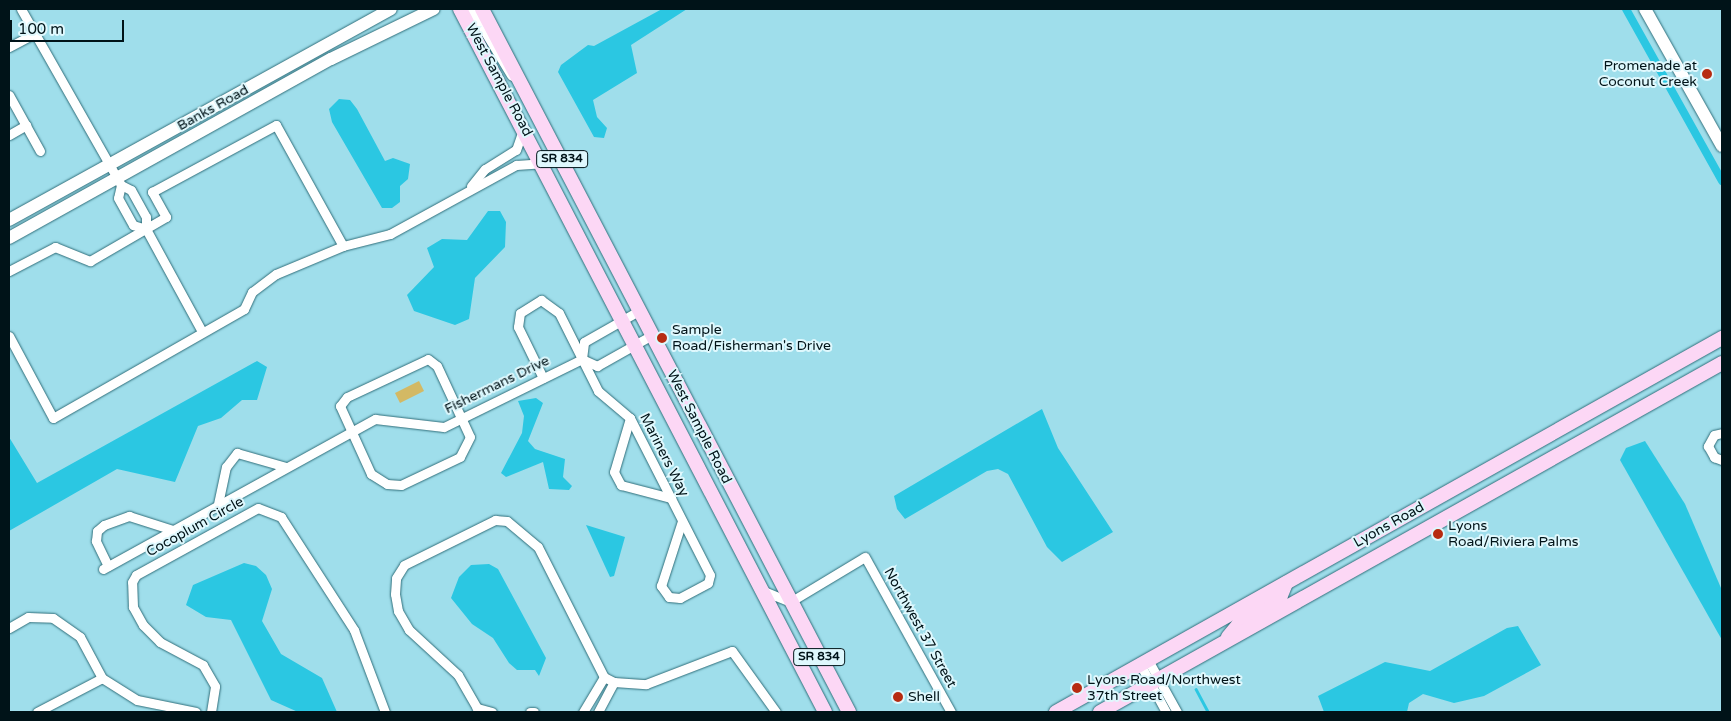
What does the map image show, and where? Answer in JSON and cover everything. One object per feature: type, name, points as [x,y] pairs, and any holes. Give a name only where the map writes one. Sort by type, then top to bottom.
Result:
[{"type":"main road","name":"West Sample Road","points":[[460,9],[543,163],[760,590],[825,712]]},
{"type":"main road","name":"West Sample Road","points":[[482,9],[849,712]]},
{"type":"main road","name":"Lyons Road","points":[[1056,712],[1722,338]]},
{"type":"main road","name":"Lyons Road","points":[[1100,712],[1722,363]]},
{"type":"main road","points":[[1602,405],[1613,425]]},
{"type":"main road","points":[[1219,646],[1245,617],[1280,598],[1286,583]]},
{"type":"street","points":[[21,9],[119,182],[131,190],[146,217],[146,229],[201,330]]},
{"type":"street","name":"Banks Road","points":[[9,220],[390,9]]},
{"type":"street","name":"Banks Road","points":[[9,238],[119,182],[331,60],[434,9]]},
{"type":"street","points":[[474,9],[502,63],[522,84]]},
{"type":"street","points":[[1645,9],[1722,146]]},
{"type":"street","points":[[9,47],[35,33]]},
{"type":"street","points":[[9,94],[40,151]]},
{"type":"street","points":[[9,135],[26,125]]},
{"type":"street","points":[[9,271],[55,247],[90,261],[166,217],[152,192],[276,125],[343,246]]},
{"type":"street","points":[[468,190],[485,169],[516,150],[524,127]]},
{"type":"street","points":[[9,336],[53,418],[201,330],[244,309],[252,292],[276,274],[343,246],[390,234],[516,165],[543,163]]},
{"type":"street","points":[[119,182],[118,198],[133,225],[146,229]]},
{"type":"street","name":"Mariners Way","points":[[543,378],[518,327],[520,312],[528,304],[541,300],[560,313],[598,391],[630,418],[710,575],[708,583],[680,598],[669,597],[661,586],[682,521]]},
{"type":"street","points":[[640,310],[584,342],[582,359],[597,366],[652,336]]},
{"type":"street","name":"Fishermans Drive","points":[[173,530],[129,516],[104,525],[97,530],[96,541],[106,568],[173,530],[218,504],[375,419],[436,427],[464,418],[582,359]]},
{"type":"street","points":[[428,360],[437,366],[464,418],[470,437],[460,457],[400,486],[371,474],[349,432],[341,415],[347,397],[428,360]]},
{"type":"street","points":[[630,418],[614,472],[621,485],[671,498]]},
{"type":"street","points":[[1722,433],[1714,435],[1708,446],[1710,454],[1722,463]]},
{"type":"street","points":[[218,504],[226,466],[238,453],[286,467]]},
{"type":"street","name":"Cocoplum Circle","points":[[211,712],[215,686],[203,665],[160,642],[144,625],[133,607],[132,582],[136,575],[258,508],[281,516],[354,630],[385,712]]},
{"type":"street","points":[[492,712],[477,708],[458,675],[409,630],[398,611],[395,594],[396,578],[404,565],[479,525],[508,521],[538,547],[604,677],[614,682],[659,681],[722,651],[732,651],[740,656],[776,712]]},
{"type":"street","name":"Northwest 37 Street","points":[[790,602],[865,556],[951,712]]},
{"type":"street","points":[[760,590],[790,602]]},
{"type":"street","points":[[9,628],[28,617],[53,618],[69,627],[80,637],[102,678],[137,700],[162,709],[196,712]]},
{"type":"street","points":[[1144,662],[1155,682],[1177,712]]},
{"type":"street","points":[[584,712],[604,677]]},
{"type":"street","points":[[36,712],[102,678]]},
{"type":"street","points":[[598,712],[614,682]]},
{"type":"street","points":[[1155,682],[1166,712]]},
{"type":"shaded area","points":[[419,381],[424,391],[400,403],[395,393]]},
{"type":"water","points":[[662,9],[687,9],[631,45],[637,73],[593,100],[597,117],[607,128],[604,138],[594,137],[558,72],[561,65],[588,45],[594,46]]},
{"type":"water","points":[[339,99],[350,100],[357,109],[385,161],[393,158],[410,164],[408,179],[400,186],[400,202],[392,208],[382,208],[332,122],[329,109]]},
{"type":"water","points":[[488,211],[500,211],[506,222],[505,247],[475,278],[469,319],[455,325],[414,311],[407,295],[434,267],[427,248],[442,239],[467,240]]},
{"type":"water","points":[[257,361],[267,367],[257,400],[242,400],[221,418],[198,426],[175,482],[117,469],[9,531],[9,437],[37,483]]},
{"type":"water","points":[[536,398],[543,403],[528,441],[535,449],[565,459],[563,477],[572,486],[569,490],[549,489],[543,462],[506,477],[501,473],[522,433],[524,416],[518,401]]},
{"type":"water","points":[[1042,409],[1058,448],[1113,532],[1062,562],[1047,547],[1008,474],[998,469],[987,471],[905,519],[897,509],[894,496]]},
{"type":"water","points":[[1645,441],[1685,504],[1721,588],[1722,640],[1620,460],[1626,448]]},
{"type":"water","points":[[586,525],[625,537],[614,576],[610,577]]},
{"type":"water","points":[[244,563],[256,566],[266,575],[272,589],[262,621],[281,654],[322,678],[337,712],[298,712],[271,700],[231,620],[206,617],[186,605],[193,585]]},
{"type":"water","points":[[489,564],[498,569],[546,658],[539,676],[535,670],[517,670],[509,663],[493,638],[472,624],[451,598],[459,577],[471,565]]},
{"type":"water","points":[[1518,626],[1541,665],[1484,696],[1454,703],[1423,694],[1409,703],[1407,712],[1324,712],[1318,696],[1385,662],[1430,671],[1507,628]]},
{"type":"waterway","points":[[1626,9],[1722,181]]},
{"type":"waterway","points":[[1196,689],[1208,712]]},
{"type":"place","name":"Promenade at Coconut Creek","points":[[1707,74]]},
{"type":"place","name":"Sample Road/Fisherman's Drive","points":[[662,338]]},
{"type":"place","name":"Lyons Road/Riviera Palms","points":[[1438,534]]},
{"type":"place","name":"Lyons Road/Northwest 37th Street","points":[[1077,688]]},
{"type":"place","name":"Shell","points":[[898,697]]}]
